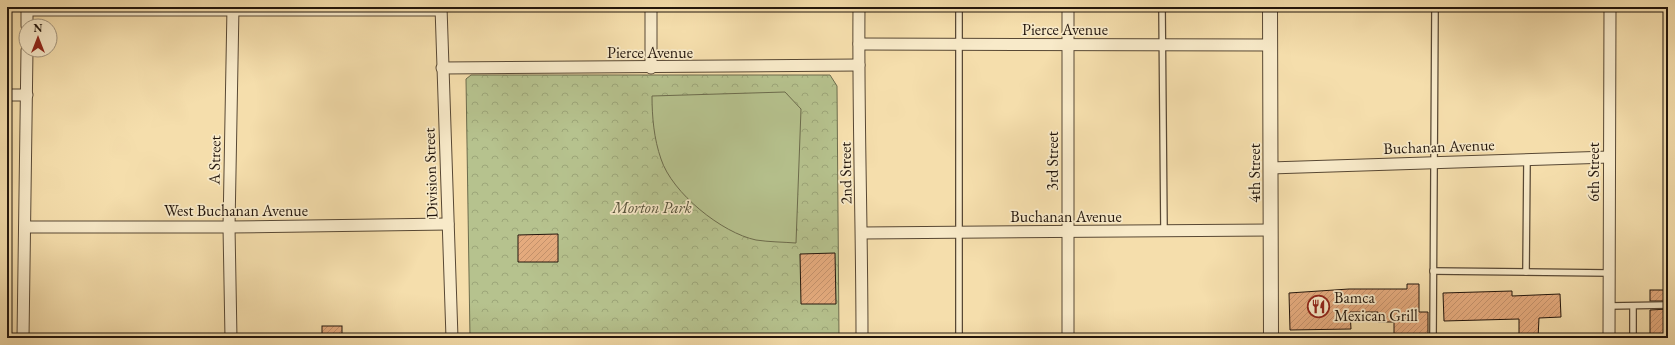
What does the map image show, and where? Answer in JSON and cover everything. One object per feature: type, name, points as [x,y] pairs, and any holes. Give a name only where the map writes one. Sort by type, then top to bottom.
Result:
[{"type":"street","points":[[651,7],[651,68]]},
{"type":"street","name":"2nd Street","points":[[860,7],[859,65],[862,338]]},
{"type":"street","name":"3rd Street","points":[[1068,7],[1068,338]]},
{"type":"street","name":"4th Street","points":[[1270,7],[1271,338]]},
{"type":"street","name":"6th Street","points":[[1608,338],[1610,7]]},
{"type":"street","points":[[27,9],[441,8]]},
{"type":"street","name":"Division Street","points":[[441,8],[452,338]]},
{"type":"street","name":"A Street","points":[[231,338],[229,227],[233,9]]},
{"type":"street","name":"Pierce Avenue","points":[[859,44],[1270,45]]},
{"type":"street","points":[[23,338],[27,58]]},
{"type":"street","name":"Pierce Avenue","points":[[442,68],[651,68],[859,65]]},
{"type":"street","points":[[7,95],[26,95]]},
{"type":"street","name":"Buchanan Avenue","points":[[1270,168],[1609,157]]},
{"type":"street","name":"West Buchanan Avenue","points":[[25,227],[229,227],[448,224]]},
{"type":"street","name":"Buchanan Avenue","points":[[862,233],[1271,230]]},
{"type":"lane","points":[[959,338],[960,7]]},
{"type":"lane","points":[[1162,7],[1164,231]]},
{"type":"lane","points":[[1433,338],[1435,7]]},
{"type":"lane","points":[[1526,272],[1527,160]]},
{"type":"lane","points":[[1433,271],[1609,273]]},
{"type":"lane","points":[[1609,306],[1668,305]]},
{"type":"lane","points":[[1633,306],[1633,338]]},
{"type":"green space","name":"Morton Park","points":[[471,75],[830,75],[837,86],[839,338],[470,338],[466,79]]},
{"type":"green space","points":[[785,92],[801,109],[796,243],[761,241],[743,236],[728,229],[700,210],[687,198],[667,172],[661,159],[655,136],[653,120],[652,96]]},
{"type":"building","points":[[558,234],[558,262],[518,262],[518,235]]},
{"type":"building","points":[[835,253],[836,304],[801,304],[800,254]]},
{"type":"building","points":[[1407,284],[1419,284],[1419,312],[1428,312],[1428,338],[1394,338],[1394,322],[1378,322],[1378,312],[1350,312],[1351,329],[1290,330],[1289,293],[1349,289],[1407,289]]},
{"type":"building","points":[[1650,290],[1668,290],[1668,301],[1650,301]]},
{"type":"building","points":[[1512,291],[1512,296],[1560,294],[1561,317],[1539,318],[1538,338],[1519,338],[1519,319],[1444,321],[1443,293]]},
{"type":"building","points":[[1668,309],[1668,338],[1650,338],[1650,310]]},
{"type":"building","points":[[322,326],[342,326],[342,338],[322,338]]},
{"type":"place","name":"Bamca Mexican Grill","points":[[1319,306]]}]
